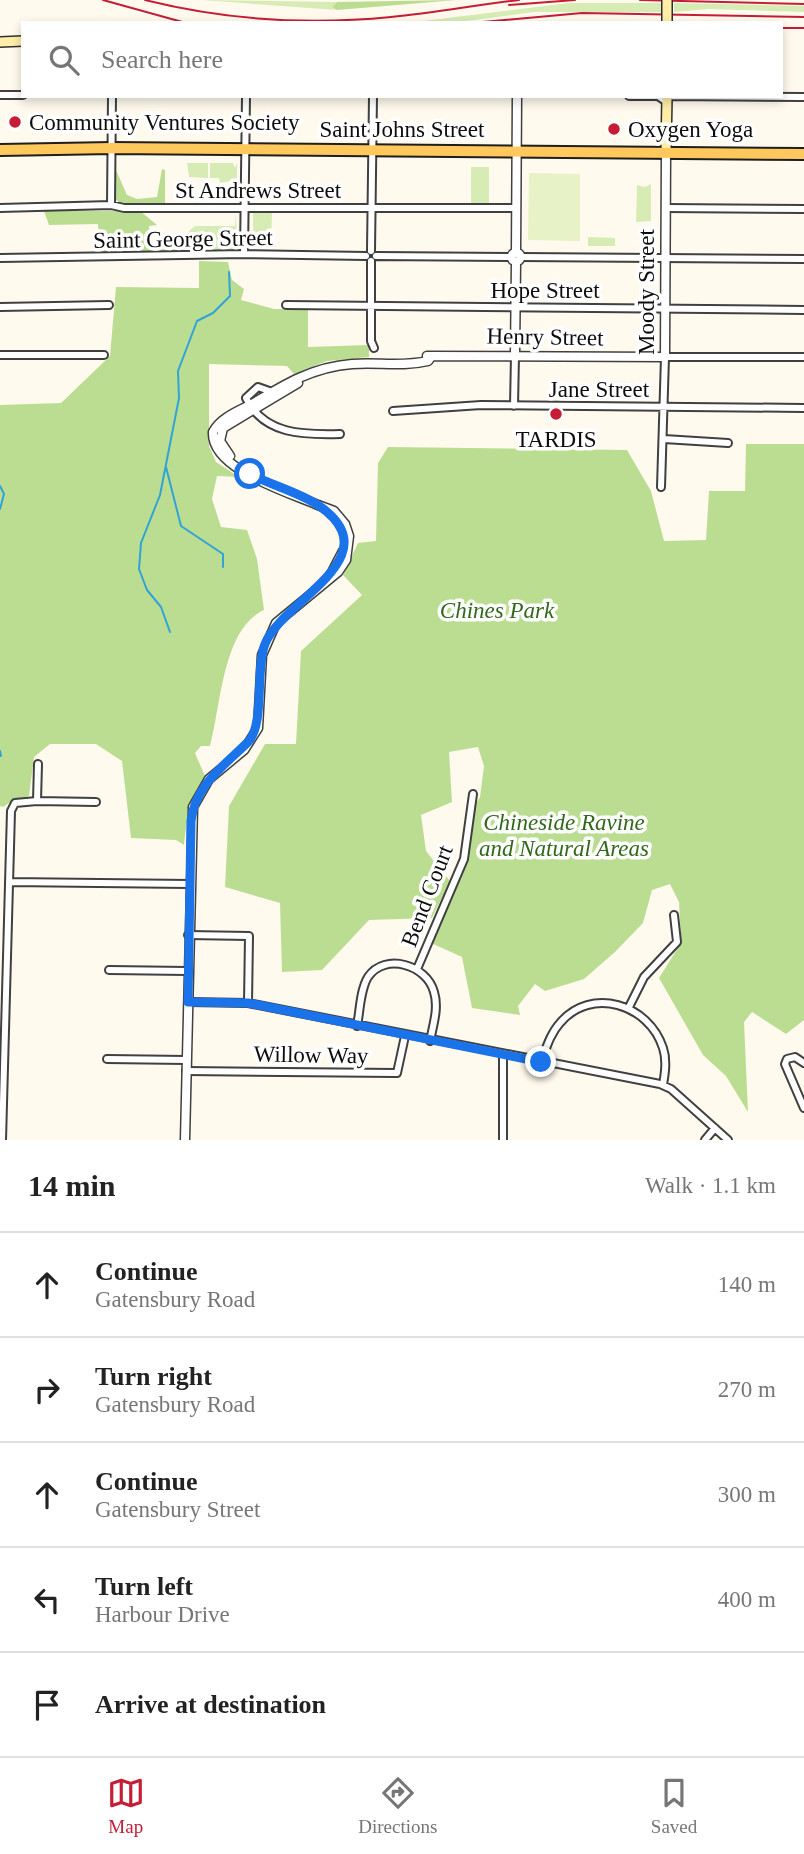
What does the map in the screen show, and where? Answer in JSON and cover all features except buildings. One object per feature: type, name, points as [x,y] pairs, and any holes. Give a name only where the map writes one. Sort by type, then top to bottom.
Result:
[{"type":"main road","points":[[667,0],[667,21]]},
{"type":"main road","points":[[0,41],[21,41]]},
{"type":"main road","name":"Moody Street","points":[[666,152],[667,98]]},
{"type":"main road","name":"Saint Johns Street","points":[[0,150],[373,149],[804,154]]},
{"type":"street","points":[[0,95],[21,95]]},
{"type":"street","points":[[783,97],[804,97]]},
{"type":"street","points":[[111,205],[112,98]]},
{"type":"street","points":[[244,254],[246,98]]},
{"type":"street","points":[[373,98],[371,341],[374,348]]},
{"type":"street","points":[[514,406],[517,98]]},
{"type":"street","name":"Moody Street","points":[[661,487],[665,407],[666,152]]},
{"type":"street","name":"St Andrews Street","points":[[0,208],[111,205],[124,208],[516,208]]},
{"type":"street","points":[[666,208],[804,209]]},
{"type":"street","name":"Saint George Street","points":[[0,258],[244,254],[804,259]]},
{"type":"street","name":"Hope Street","points":[[286,304],[804,310]]},
{"type":"street","points":[[0,307],[108,305]]},
{"type":"street","points":[[0,355],[104,355]]},
{"type":"street","name":"Henry Street","points":[[324,369],[353,364],[414,364],[430,357],[444,355],[804,357]]},
{"type":"street","points":[[185,1140],[189,884],[191,821],[195,801],[209,779],[248,742],[260,721],[262,655],[275,626],[330,576],[338,572],[346,560],[349,536],[345,524],[334,511],[241,469],[223,449],[220,434],[225,426],[272,392],[301,376],[324,369]]},
{"type":"street","points":[[252,407],[324,369]]},
{"type":"street","name":"Jane Street","points":[[393,411],[514,406],[804,408]]},
{"type":"street","points":[[252,407],[268,423],[287,432],[340,434]]},
{"type":"street","points":[[664,439],[728,443]]},
{"type":"street","points":[[37,801],[38,764]]},
{"type":"street","name":"Bend Court","points":[[417,968],[464,859],[473,794]]},
{"type":"street","points":[[2,1140],[3,981],[11,811],[15,803],[96,802]]},
{"type":"street","points":[[9,882],[189,884]]},
{"type":"street","points":[[629,1007],[644,977],[677,942],[674,915]]},
{"type":"street","points":[[188,935],[249,936],[248,1003]]},
{"type":"street","points":[[357,1026],[364,986],[373,972],[391,964],[417,968],[432,985],[435,996],[430,1041]]},
{"type":"street","points":[[109,970],[187,971]]},
{"type":"street","points":[[188,1002],[248,1003],[663,1085],[728,1140]]},
{"type":"street","points":[[541,1062],[555,1030],[574,1011],[605,1003],[629,1007],[647,1021],[661,1042],[665,1057],[663,1085]]},
{"type":"street","name":"Willow Way","points":[[186,1071],[397,1073],[405,1036]]},
{"type":"street","points":[[503,1055],[503,1140]]},
{"type":"street","points":[[804,1063],[795,1057],[787,1059],[785,1064],[804,1108]]},
{"type":"street","points":[[107,1059],[186,1060]]},
{"type":"street","points":[[705,1140],[715,1128]]},
{"type":"green space","points":[[201,0],[337,2],[332,7],[337,10]]},
{"type":"green space","points":[[457,0],[337,10],[332,7],[337,2]]},
{"type":"green space","points":[[569,3],[662,3],[662,12],[534,12],[466,21],[423,21]]},
{"type":"green space","points":[[674,3],[804,6],[804,12],[708,9],[674,12]]},
{"type":"green space","points":[[187,163],[208,163],[208,178],[189,177]]},
{"type":"green space","points":[[210,163],[233,163],[235,168],[237,163],[237,180],[220,183],[219,178],[210,178]]},
{"type":"green space","points":[[471,167],[489,167],[489,203],[471,203]]},
{"type":"green space","points":[[162,169],[165,170],[165,203],[121,203],[116,200],[116,170],[127,195],[137,199],[157,197]]},
{"type":"green space","points":[[529,173],[580,174],[580,241],[528,240]]},
{"type":"green space","points":[[651,184],[651,221],[636,222],[637,185],[645,187]]},
{"type":"green space","points":[[44,211],[140,211],[157,225],[149,226],[150,240],[184,244],[205,252],[100,253],[98,224],[49,225]]},
{"type":"green space","points":[[253,211],[272,211],[271,246],[253,246]]},
{"type":"green space","points":[[236,213],[237,250],[218,252],[189,240],[189,231],[195,226],[235,226]]},
{"type":"green space","points":[[588,237],[615,238],[615,246],[588,246]]},
{"type":"green space","points":[[199,261],[228,262],[232,280],[244,289],[241,300],[274,309],[308,309],[308,347],[369,345],[369,357],[327,361],[294,374],[287,366],[209,364],[209,446],[216,462],[239,477],[217,476],[212,499],[221,527],[247,530],[257,559],[264,610],[250,620],[239,634],[225,671],[210,746],[201,746],[195,753],[205,776],[190,809],[184,845],[176,840],[131,838],[122,761],[96,744],[50,744],[34,757],[29,796],[0,806],[0,405],[61,403],[110,356],[116,287],[199,288]]},
{"type":"green space","points":[[746,444],[804,444],[804,1020],[786,1034],[752,1012],[744,1022],[748,1112],[726,1076],[703,1055],[659,978],[681,943],[679,902],[670,884],[652,890],[643,923],[584,979],[545,991],[535,984],[518,1006],[520,1015],[472,1008],[462,957],[431,943],[465,863],[473,808],[480,797],[484,766],[478,747],[449,752],[452,802],[421,815],[426,851],[450,881],[432,918],[369,920],[322,970],[282,972],[280,903],[225,887],[229,806],[265,744],[296,744],[301,651],[362,595],[343,575],[358,543],[376,541],[378,463],[388,447],[627,450],[651,491],[664,541],[706,540],[709,491],[745,491]]},
{"type":"waterway","points":[[170,632],[161,607],[147,590],[139,569],[141,543],[160,495],[179,398],[178,371],[197,321],[213,313],[230,296],[229,272]]},
{"type":"waterway","points":[[674,305],[682,306]]},
{"type":"waterway","points":[[797,306],[804,306]]},
{"type":"waterway","points":[[166,467],[181,526],[223,554],[223,567]]},
{"type":"waterway","points":[[0,486],[4,494],[0,509]]},
{"type":"waterway","points":[[0,751],[1,756]]},
{"type":"railway","points":[[103,0],[179,21]]},
{"type":"railway","points":[[145,0],[237,16],[330,21],[407,15],[519,0]]},
{"type":"railway","points":[[509,5],[575,0]]},
{"type":"railway","points":[[640,0],[804,4]]},
{"type":"railway","points":[[494,21],[582,13],[804,17]]},
{"type":"railway","points":[[783,28],[804,28]]},
{"type":"place","name":"Community Ventures Society","points":[[15,122]]},
{"type":"place","name":"Oxygen Yoga","points":[[614,129]]},
{"type":"place","name":"TARDIS","points":[[556,414]]},
{"type":"route","points":[[250,474],[317,505],[341,528],[344,546],[342,556],[330,576],[286,615],[268,637],[260,665],[259,711],[254,731],[240,751],[209,779],[195,801],[191,821],[188,1002],[248,1003],[541,1062]]},
{"type":"park label","name":"Chines Park","points":[[497,610]]},
{"type":"park label","name":"Chineside Ravine and Natural Areas","points":[[564,835]]}]
